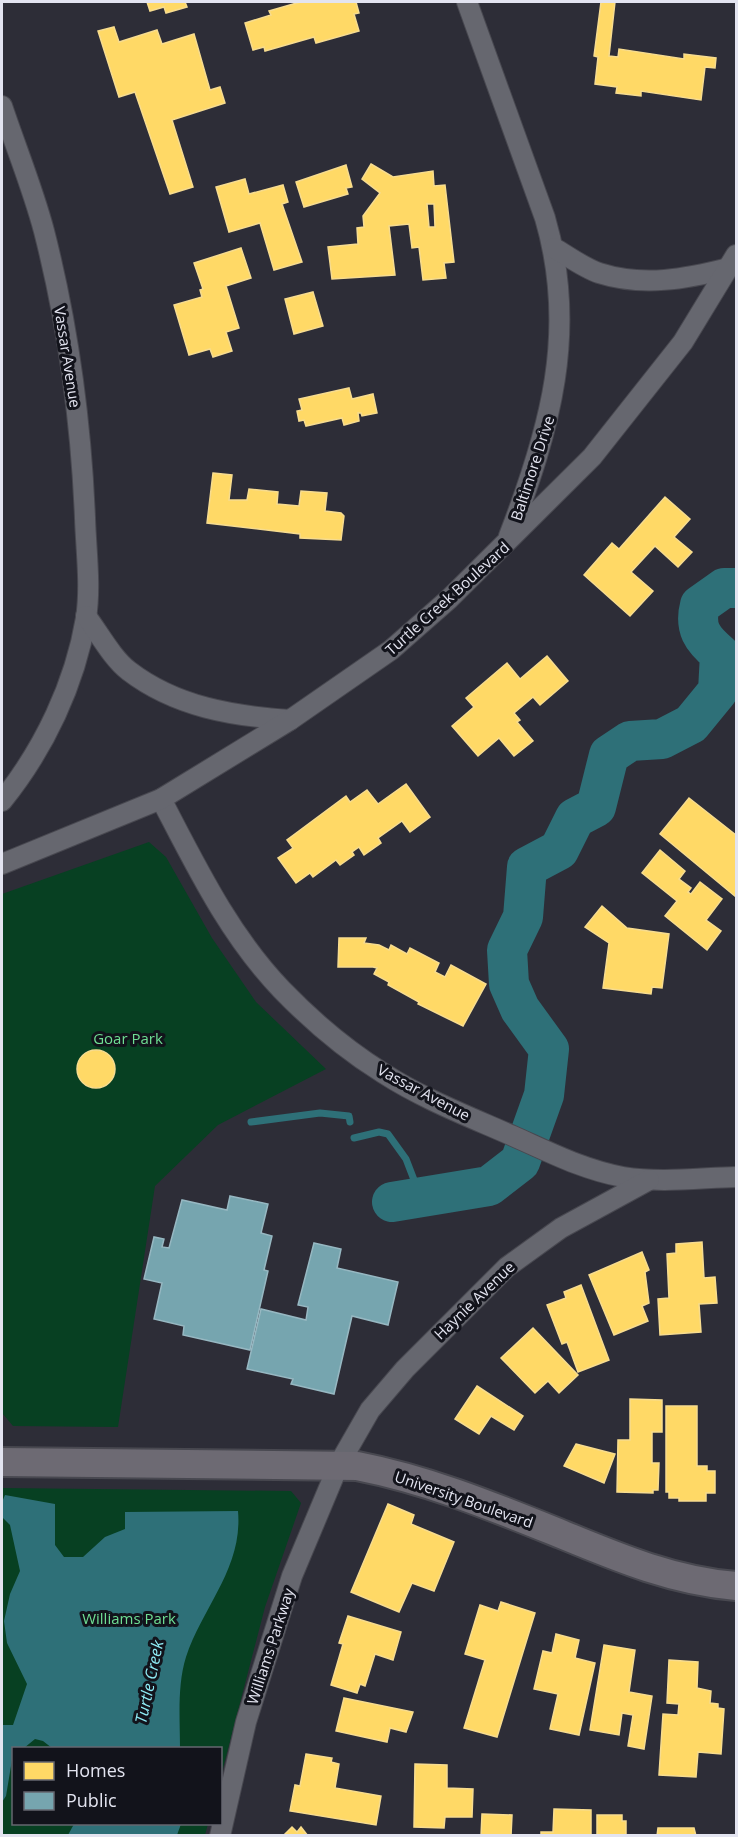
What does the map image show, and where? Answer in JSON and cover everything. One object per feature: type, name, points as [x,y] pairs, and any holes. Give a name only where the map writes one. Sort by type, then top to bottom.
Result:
[{"type":"street","name":"Baltimore Drive","points":[[467,2],[554,248],[561,306],[559,355],[551,411],[538,458],[506,544]]},
{"type":"street","name":"Vassar Avenue","points":[[2,106],[44,229],[70,361],[80,437],[84,502],[86,616],[70,681],[44,739],[2,801]]},
{"type":"street","points":[[554,248],[598,273],[634,281],[665,281],[733,261]]},
{"type":"street","name":"Turtle Creek Boulevard","points":[[2,864],[161,799],[290,720],[391,650],[506,544],[592,457],[682,342],[733,261]]},
{"type":"street","points":[[86,616],[128,670],[180,701],[241,716],[290,720]]},
{"type":"street","name":"Vassar Avenue","points":[[161,799],[210,893],[243,943],[281,989],[330,1035],[383,1074],[483,1123],[575,1164],[623,1177],[649,1180],[736,1177]]},
{"type":"street","name":"Haynie Avenue","points":[[339,1464],[370,1410],[398,1377],[507,1267],[561,1228],[649,1180]]},
{"type":"street","name":"University Boulevard","points":[[2,1462],[339,1464],[409,1476],[650,1570],[701,1583],[736,1586]]},
{"type":"street","name":"Williams Parkway","points":[[220,1836],[246,1722],[292,1576],[339,1464]]},
{"type":"green space","name":"Goar Park","points":[[149,842],[166,857],[212,938],[256,1002],[326,1069],[218,1125],[155,1186],[118,1427],[13,1426],[2,1413],[2,894]]},
{"type":"green space","name":"Williams Park","points":[[2,1488],[291,1491],[301,1503],[265,1607],[222,1772],[222,1747],[12,1747],[12,1825],[208,1825],[205,1835],[2,1836]]},
{"type":"water","name":"Williams Park","points":[[5,1495],[55,1504],[55,1545],[64,1557],[83,1557],[105,1537],[125,1529],[125,1512],[238,1511],[238,1532],[228,1569],[193,1638],[183,1668],[180,1747],[51,1747],[43,1741],[35,1739],[25,1747],[12,1747],[6,1796],[2,1802],[2,1725],[13,1725],[27,1684],[7,1643],[4,1621],[10,1594],[20,1571],[10,1525],[2,1517],[2,1502]]},
{"type":"water","points":[[73,1825],[181,1825],[177,1835],[68,1835]]},
{"type":"building: Homes","points":[[147,2],[185,2],[187,7],[166,13],[164,7],[150,11]]},
{"type":"building: Homes","points":[[300,2],[356,2],[359,13],[354,14],[359,31],[316,43],[314,37],[265,51],[264,47],[253,50],[245,23],[271,15],[269,11]]},
{"type":"building: Homes","points":[[601,2],[615,2],[609,56],[618,57],[619,49],[684,59],[684,54],[716,58],[715,68],[705,67],[701,100],[641,91],[641,96],[616,93],[617,87],[595,84],[598,57],[594,56]]},
{"type":"building: Homes","points":[[114,27],[119,42],[157,30],[162,44],[194,34],[210,90],[220,87],[225,103],[172,120],[193,187],[170,194],[135,92],[119,97],[98,31]]},
{"type":"building: Homes","points":[[371,164],[393,177],[433,171],[434,186],[445,185],[454,262],[444,263],[446,278],[423,280],[419,247],[412,248],[409,224],[389,226],[395,275],[332,279],[328,247],[358,244],[357,228],[364,227],[363,216],[380,193],[362,179]],"holes":[[[427,204],[434,204],[435,227],[429,227]]]},
{"type":"building: Homes","points":[[346,165],[352,187],[346,188],[348,194],[304,207],[296,182]]},
{"type":"building: Homes","points":[[245,179],[249,194],[283,185],[288,202],[282,204],[302,262],[274,270],[260,223],[229,232],[216,187]]},
{"type":"building: Homes","points":[[241,248],[251,278],[226,286],[239,328],[226,332],[232,351],[213,357],[210,349],[189,355],[174,305],[202,297],[200,290],[203,289],[194,263]]},
{"type":"building: Homes","points":[[313,292],[323,326],[294,334],[285,299]]},
{"type":"building: Homes","points":[[349,388],[352,399],[373,394],[377,413],[362,416],[358,413],[359,421],[344,425],[342,418],[306,426],[304,420],[299,421],[297,411],[302,410],[299,399]]},
{"type":"building: Homes","points":[[213,473],[232,475],[229,500],[247,500],[249,489],[278,492],[277,504],[299,506],[301,491],[327,493],[325,511],[341,513],[344,516],[341,540],[300,538],[300,534],[207,523]]},
{"type":"building: Homes","points":[[665,497],[690,519],[674,537],[692,552],[678,567],[655,546],[631,572],[653,591],[630,616],[584,575],[612,543],[619,549]]},
{"type":"building: Homes","points":[[547,656],[568,681],[540,705],[533,697],[514,713],[520,720],[517,722],[533,741],[514,756],[499,738],[478,756],[452,726],[474,707],[466,698],[507,663],[520,679]]},
{"type":"building: Homes","points":[[406,784],[430,817],[410,832],[402,821],[378,838],[381,843],[364,855],[359,847],[352,852],[354,855],[340,865],[336,860],[313,877],[310,873],[296,883],[278,858],[293,848],[287,840],[346,796],[350,802],[367,790],[378,804]]},
{"type":"building: Homes","points":[[689,798],[736,835],[736,897],[660,834]]},
{"type":"building: Homes","points":[[660,850],[685,871],[679,879],[691,888],[688,892],[691,894],[700,882],[722,899],[706,920],[721,931],[707,950],[665,916],[677,901],[642,873]]},
{"type":"building: Homes","points":[[602,906],[627,928],[669,934],[662,988],[652,987],[651,994],[603,988],[609,943],[585,927]]},
{"type":"building: Homes","points":[[339,938],[366,938],[364,943],[379,945],[389,950],[391,945],[407,954],[410,948],[439,963],[435,972],[445,977],[451,965],[486,984],[463,1026],[418,1004],[419,1002],[388,985],[389,982],[374,974],[377,968],[338,967]]},
{"type":"building: Homes","points":[[96,1050],[109,1056],[115,1069],[109,1082],[96,1088],[83,1082],[77,1069],[83,1056]]},
{"type":"building: Homes","points":[[702,1242],[704,1278],[715,1277],[717,1303],[699,1304],[701,1332],[660,1335],[658,1299],[669,1298],[667,1254],[676,1253],[676,1244]]},
{"type":"building: Homes","points":[[642,1252],[649,1270],[645,1272],[649,1303],[642,1306],[648,1321],[614,1335],[589,1275]]},
{"type":"building: Homes","points":[[581,1285],[609,1360],[578,1372],[567,1342],[562,1344],[547,1305],[566,1298],[564,1292]]},
{"type":"building: Homes","points":[[533,1328],[578,1375],[559,1393],[548,1381],[535,1393],[501,1358]]},
{"type":"building: Homes","points":[[477,1386],[523,1416],[514,1430],[491,1416],[479,1434],[455,1419]]},
{"type":"building: Homes","points":[[630,1399],[662,1400],[662,1432],[652,1432],[652,1463],[659,1463],[658,1490],[653,1490],[653,1493],[617,1492],[618,1440],[630,1440]]},
{"type":"building: Homes","points":[[666,1406],[697,1406],[697,1466],[707,1466],[707,1471],[715,1471],[715,1493],[706,1493],[706,1501],[679,1501],[679,1498],[669,1498],[669,1492],[666,1492]]},
{"type":"building: Homes","points":[[576,1444],[615,1454],[604,1483],[564,1466]]},
{"type":"building: Homes","points":[[388,1504],[414,1515],[411,1524],[454,1542],[434,1591],[412,1583],[399,1612],[351,1592]]},
{"type":"building: Homes","points":[[501,1602],[535,1613],[497,1737],[464,1728],[485,1660],[465,1654],[480,1605],[498,1611]]},
{"type":"building: Homes","points":[[348,1616],[401,1632],[393,1660],[375,1654],[365,1686],[360,1684],[357,1693],[331,1685],[343,1644],[339,1643]]},
{"type":"building: Homes","points":[[556,1634],[579,1640],[575,1658],[595,1663],[579,1735],[550,1729],[558,1694],[534,1689],[543,1651],[552,1653]]},
{"type":"building: Homes","points":[[604,1645],[635,1650],[629,1692],[652,1696],[644,1749],[628,1746],[633,1715],[622,1713],[619,1735],[590,1730]]},
{"type":"building: Homes","points":[[669,1660],[698,1662],[697,1688],[711,1691],[710,1703],[718,1704],[718,1708],[724,1709],[721,1754],[698,1752],[696,1777],[659,1775],[663,1714],[678,1715],[679,1704],[667,1703]]},
{"type":"building: Homes","points":[[344,1698],[413,1712],[406,1732],[390,1728],[387,1742],[336,1731]]},
{"type":"building: Homes","points":[[306,1754],[332,1758],[331,1762],[339,1764],[335,1788],[381,1796],[376,1825],[290,1811],[295,1785],[300,1786]]},
{"type":"building: Homes","points":[[415,1764],[447,1765],[447,1788],[473,1789],[472,1817],[445,1817],[444,1828],[414,1827]]},
{"type":"building: Homes","points":[[554,1809],[591,1810],[591,1836],[541,1836],[541,1832],[553,1832]]},
{"type":"building: Homes","points":[[482,1814],[512,1815],[511,1836],[481,1836]]},
{"type":"building: Homes","points":[[597,1815],[622,1815],[622,1821],[626,1821],[626,1836],[597,1836]]},
{"type":"building: Homes","points":[[292,1827],[297,1832],[301,1827],[308,1836],[283,1836]]},
{"type":"building: Homes","points":[[658,1828],[694,1828],[696,1836],[657,1836]]},
{"type":"building: Public","points":[[230,1196],[268,1204],[261,1233],[272,1236],[264,1270],[268,1271],[250,1350],[183,1335],[184,1326],[154,1319],[162,1283],[144,1279],[154,1237],[164,1239],[162,1247],[169,1248],[182,1200],[227,1210]]},
{"type":"building: Public","points":[[314,1243],[341,1249],[337,1268],[398,1282],[388,1325],[352,1316],[334,1394],[291,1384],[293,1379],[247,1369],[261,1309],[306,1320],[308,1307],[298,1305]]},
{"type":"waterway","name":"Turtle Creek","points":[[392,1202],[489,1186],[520,1162],[544,1095],[549,1049],[520,1009],[509,984],[507,950],[523,917],[527,867],[559,850],[575,818],[596,807],[609,755],[630,741],[662,739],[691,724],[718,691],[720,654],[704,638],[699,627],[698,613],[700,605],[724,588],[736,588]]},
{"type":"waterway","points":[[251,1122],[320,1113],[349,1116],[350,1122]]},
{"type":"waterway","points":[[354,1138],[379,1132],[388,1134],[406,1159],[421,1198]]}]
